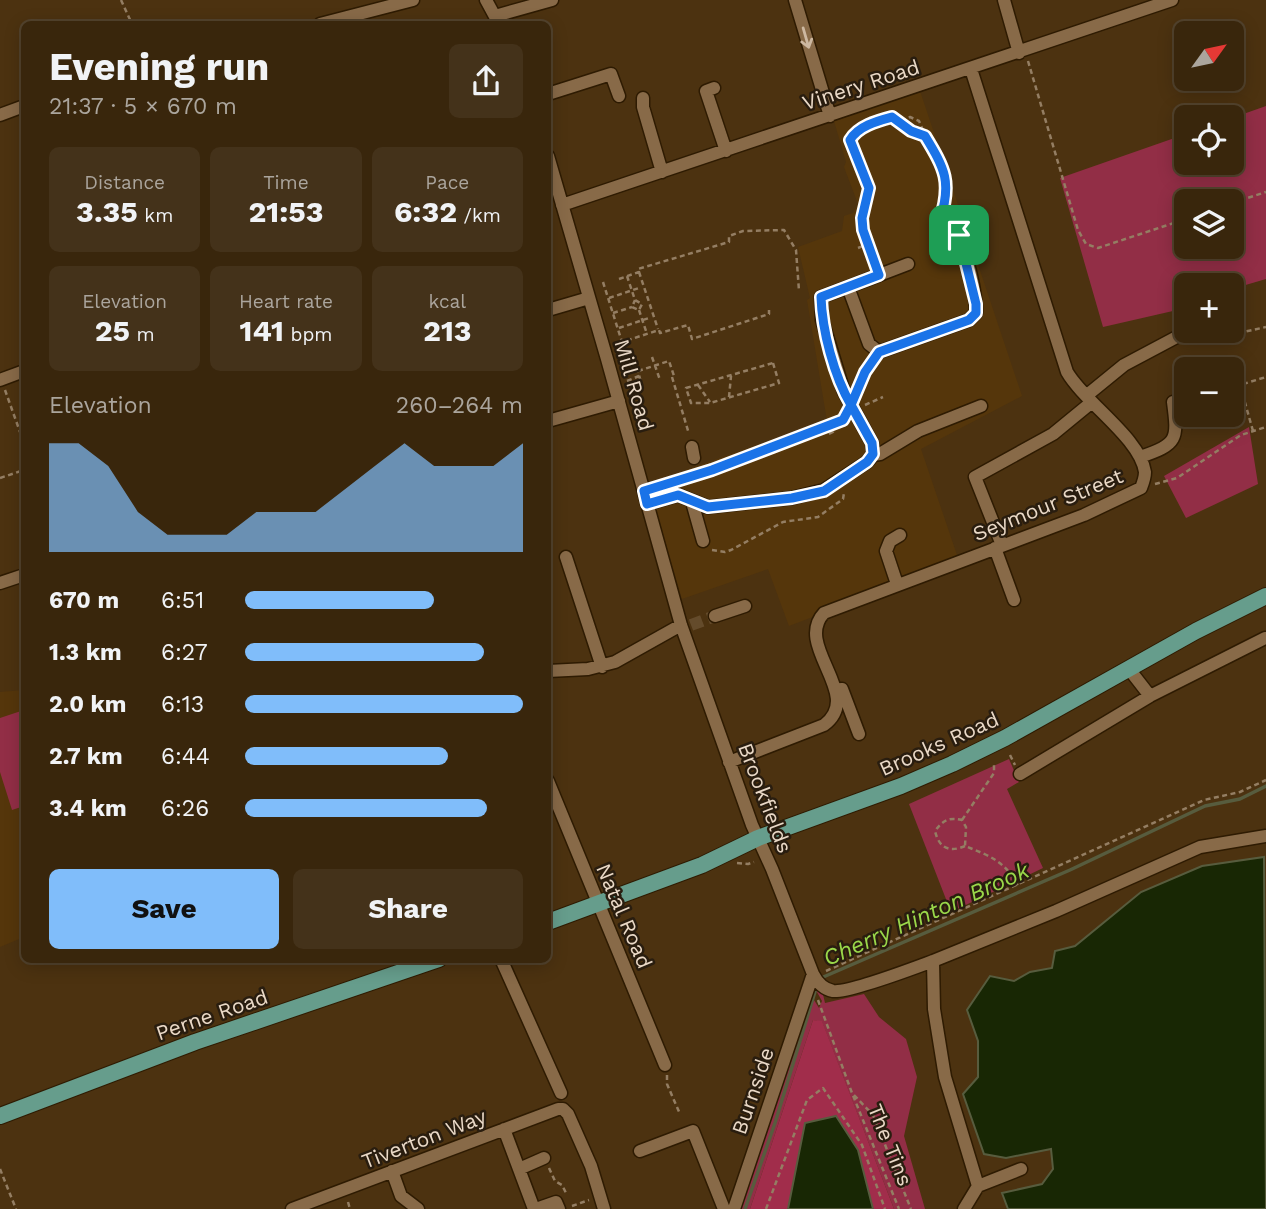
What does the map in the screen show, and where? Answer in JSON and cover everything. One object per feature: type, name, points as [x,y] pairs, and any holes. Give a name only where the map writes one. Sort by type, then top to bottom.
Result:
[{"type":"main road","name":"Brooks Road","points":[[758,838],[901,786],[952,764],[1005,738],[1217,619],[1266,596]]},
{"type":"main road","points":[[551,921],[702,865],[758,838]]},
{"type":"main road","name":"Perne Road","points":[[0,1116],[195,1042],[427,963]]},
{"type":"street","points":[[332,21],[413,0]]},
{"type":"street","points":[[486,0],[497,20],[552,0]]},
{"type":"street","points":[[795,0],[830,116]]},
{"type":"street","points":[[1004,0],[1022,52]]},
{"type":"street","name":"Vinery Road","points":[[556,198],[662,172],[1172,0]]},
{"type":"street","name":"Seymour Street","points":[[836,690],[816,638],[819,619],[824,613],[1084,516],[1141,488],[1145,474],[1140,457],[1127,439],[1072,380],[971,69]]},
{"type":"street","points":[[551,93],[611,74],[619,96]]},
{"type":"street","points":[[713,88],[706,91],[726,151]]},
{"type":"street","points":[[643,98],[643,107],[662,172]]},
{"type":"street","points":[[0,115],[21,107]]},
{"type":"street","name":"Mill Road","points":[[551,172],[556,198],[589,298],[684,626]]},
{"type":"street","points":[[848,287],[870,344],[879,352],[969,320],[976,313],[976,304],[959,235],[948,212]]},
{"type":"street","points":[[944,240],[959,235]]},
{"type":"street","points":[[647,504],[678,495],[708,507],[792,498],[824,491],[867,462],[873,454],[872,443],[844,392],[822,320],[821,297],[908,264]]},
{"type":"street","points":[[551,309],[589,298]]},
{"type":"street","points":[[1014,600],[975,477],[1053,434],[1124,365],[1174,338]]},
{"type":"street","points":[[1,380],[21,372]]},
{"type":"street","points":[[551,420],[619,401]]},
{"type":"street","points":[[1140,457],[1158,451],[1173,441],[1177,430],[1173,402]]},
{"type":"street","points":[[873,454],[880,454],[918,431],[981,406]]},
{"type":"street","points":[[692,502],[703,541]]},
{"type":"street","points":[[897,584],[886,551],[890,541],[900,535]]},
{"type":"street","points":[[566,557],[602,667]]},
{"type":"street","points":[[0,583],[21,576]]},
{"type":"street","points":[[715,616],[746,607]]},
{"type":"street","points":[[551,671],[602,667],[684,626]]},
{"type":"street","name":"Brookfields","points":[[684,626],[729,762],[816,981]]},
{"type":"street","points":[[1020,774],[1150,696],[1265,638]]},
{"type":"street","points":[[1129,669],[1150,696]]},
{"type":"street","points":[[729,762],[824,725],[836,711],[836,690],[842,689],[859,734]]},
{"type":"street","name":"Natal Road","points":[[551,788],[665,1065]]},
{"type":"street","points":[[816,981],[836,992],[889,977],[1056,911],[1200,847],[1266,836]]},
{"type":"street","points":[[933,961],[934,1009],[945,1077],[978,1186]]},
{"type":"street","points":[[503,963],[561,1093]]},
{"type":"street","name":"Burnside","points":[[734,1209],[816,981]]},
{"type":"street","name":"Tiverton Way","points":[[292,1209],[558,1109],[563,1109],[568,1114],[591,1166],[599,1196]]},
{"type":"street","points":[[504,1129],[535,1209],[556,1202],[562,1209]]},
{"type":"street","points":[[640,1151],[693,1131],[724,1209]]},
{"type":"street","points":[[519,1169],[544,1158]]},
{"type":"street","points":[[964,1209],[978,1186],[1021,1169]]},
{"type":"street","points":[[392,1171],[401,1196],[410,1207]]},
{"type":"street","points":[[599,1196],[604,1209]]},
{"type":"path","points":[[121,0],[131,21]]},
{"type":"path","points":[[1022,52],[1078,230],[1086,244],[1098,248],[1174,223]]},
{"type":"path","points":[[879,275],[862,218],[869,188],[850,140],[854,133],[872,123],[892,117],[901,121],[911,131],[925,136]]},
{"type":"path","points":[[901,121],[910,117],[919,121],[946,180],[948,212]]},
{"type":"path","points":[[1244,199],[1266,192]]},
{"type":"path","points":[[769,310],[769,314],[692,339],[688,324],[660,333],[638,269],[729,242],[729,236],[743,230],[784,230],[796,250],[799,290]]},
{"type":"path","points":[[858,248],[868,244]]},
{"type":"path","points":[[619,279],[639,272]]},
{"type":"path","points":[[627,276],[635,300],[632,307]]},
{"type":"path","points":[[604,282],[622,342],[659,330]]},
{"type":"path","points":[[609,298],[639,288]]},
{"type":"path","points":[[635,300],[642,304]]},
{"type":"path","points":[[647,334],[639,310],[642,304],[649,301]]},
{"type":"path","points":[[613,313],[632,307],[639,310]]},
{"type":"path","points":[[618,328],[649,318]]},
{"type":"path","points":[[1244,332],[1266,327]]},
{"type":"path","points":[[667,484],[712,470],[843,420],[865,372],[879,352]]},
{"type":"path","points":[[652,357],[660,380]]},
{"type":"path","points":[[638,371],[669,361],[693,453]]},
{"type":"path","points":[[681,405],[710,403],[779,383],[773,363],[686,388],[691,403]]},
{"type":"path","points":[[623,368],[636,364],[642,386]]},
{"type":"path","points":[[627,380],[639,376]]},
{"type":"path","points":[[729,397],[731,376]]},
{"type":"path","points":[[1253,431],[1240,384],[1266,377]]},
{"type":"path","points":[[1,380],[21,435]]},
{"type":"path","points":[[698,385],[710,403]]},
{"type":"path","points":[[865,405],[883,397]]},
{"type":"path","points":[[830,434],[833,428],[845,425],[843,420]]},
{"type":"path","points":[[1141,488],[1177,478],[1241,435],[1266,427]]},
{"type":"path","points":[[0,478],[21,471]]},
{"type":"path","points":[[962,820],[994,773],[994,764]]},
{"type":"path","points":[[816,981],[821,973],[1204,800],[1240,792],[1266,780]]},
{"type":"path","points":[[965,846],[966,827],[962,820],[952,818],[941,823],[935,831],[937,841],[952,851],[965,846],[1000,862],[1018,886]]},
{"type":"path","name":"The Tins","points":[[820,1002],[852,1093],[900,1209]]},
{"type":"path","points":[[665,1065],[667,1084],[680,1114]]},
{"type":"path","points":[[766,1209],[807,1100],[823,1088],[862,1145],[885,1209]]},
{"type":"path","name":"The Tins","points":[[852,1093],[873,1115],[911,1209]]},
{"type":"path","points":[[544,1158],[555,1181],[562,1185],[567,1195]]},
{"type":"path","points":[[0,1169],[16,1209]]},
{"type":"path","points":[[562,1209],[599,1196]]},
{"type":"shaded area","points":[[920,91],[1022,396],[921,449],[959,561],[789,626],[768,569],[682,599],[648,483],[827,421],[807,300],[810,298],[798,247],[842,231],[844,216],[853,213],[858,204],[844,167],[846,162],[834,121]]},
{"type":"shaded area","points":[[1266,106],[1266,279],[1244,285],[1244,273],[1174,273],[1174,311],[1103,327],[1060,178],[1174,138],[1174,175],[1244,175],[1244,114]]},
{"type":"shaded area","points":[[1249,427],[1258,484],[1186,518],[1164,476]]},
{"type":"shaded area","points":[[21,690],[21,938],[0,947],[0,692]]},
{"type":"shaded area","points":[[21,711],[21,807],[12,810],[0,772],[0,718]]},
{"type":"shaded area","points":[[1009,759],[1019,782],[1007,789],[1043,868],[951,912],[909,804]]},
{"type":"shaded area","points":[[1264,857],[1266,1209],[1008,1209],[1002,1193],[1042,1184],[1053,1169],[1051,1149],[1006,1158],[984,1154],[963,1094],[978,1077],[978,1041],[967,1010],[990,976],[1014,981],[1030,972],[1052,968],[1055,951],[1075,946],[1141,892],[1202,866]]},
{"type":"shaded area","points":[[818,987],[822,990],[825,1003],[864,994],[879,1017],[906,1039],[917,1077],[904,1136],[925,1209],[894,1209],[822,1022],[813,1020],[750,1209],[738,1209],[797,1032],[814,1000],[819,1008],[822,1001],[817,992]]},
{"type":"shaded area","points":[[813,1020],[822,1021],[894,1209],[873,1209],[858,1150],[805,1123],[788,1209],[750,1209]]},
{"type":"shaded area","points":[[836,1116],[858,1150],[873,1209],[788,1209],[805,1123]]},
{"type":"waterway","name":"Cherry Hinton Brook","points":[[821,978],[1070,870],[1205,806],[1240,799],[1266,786]]},
{"type":"waterway","name":"Cherry Hinton Brook","points":[[745,1209],[775,1123],[817,985]]},
{"type":"tunnel","points":[[691,625],[715,616]]},
{"type":"route","points":[[959,235],[953,215],[940,220],[947,197],[946,180],[925,136],[911,131],[901,121],[892,117],[872,123],[854,133],[850,140],[869,188],[862,218],[863,230],[879,275],[821,297],[822,320],[844,392],[851,405],[843,420],[712,470],[644,491],[647,504],[678,495],[708,507],[792,498],[824,491],[867,462],[873,454],[872,443],[851,405],[865,372],[879,352],[969,320],[976,313],[959,235]]}]
